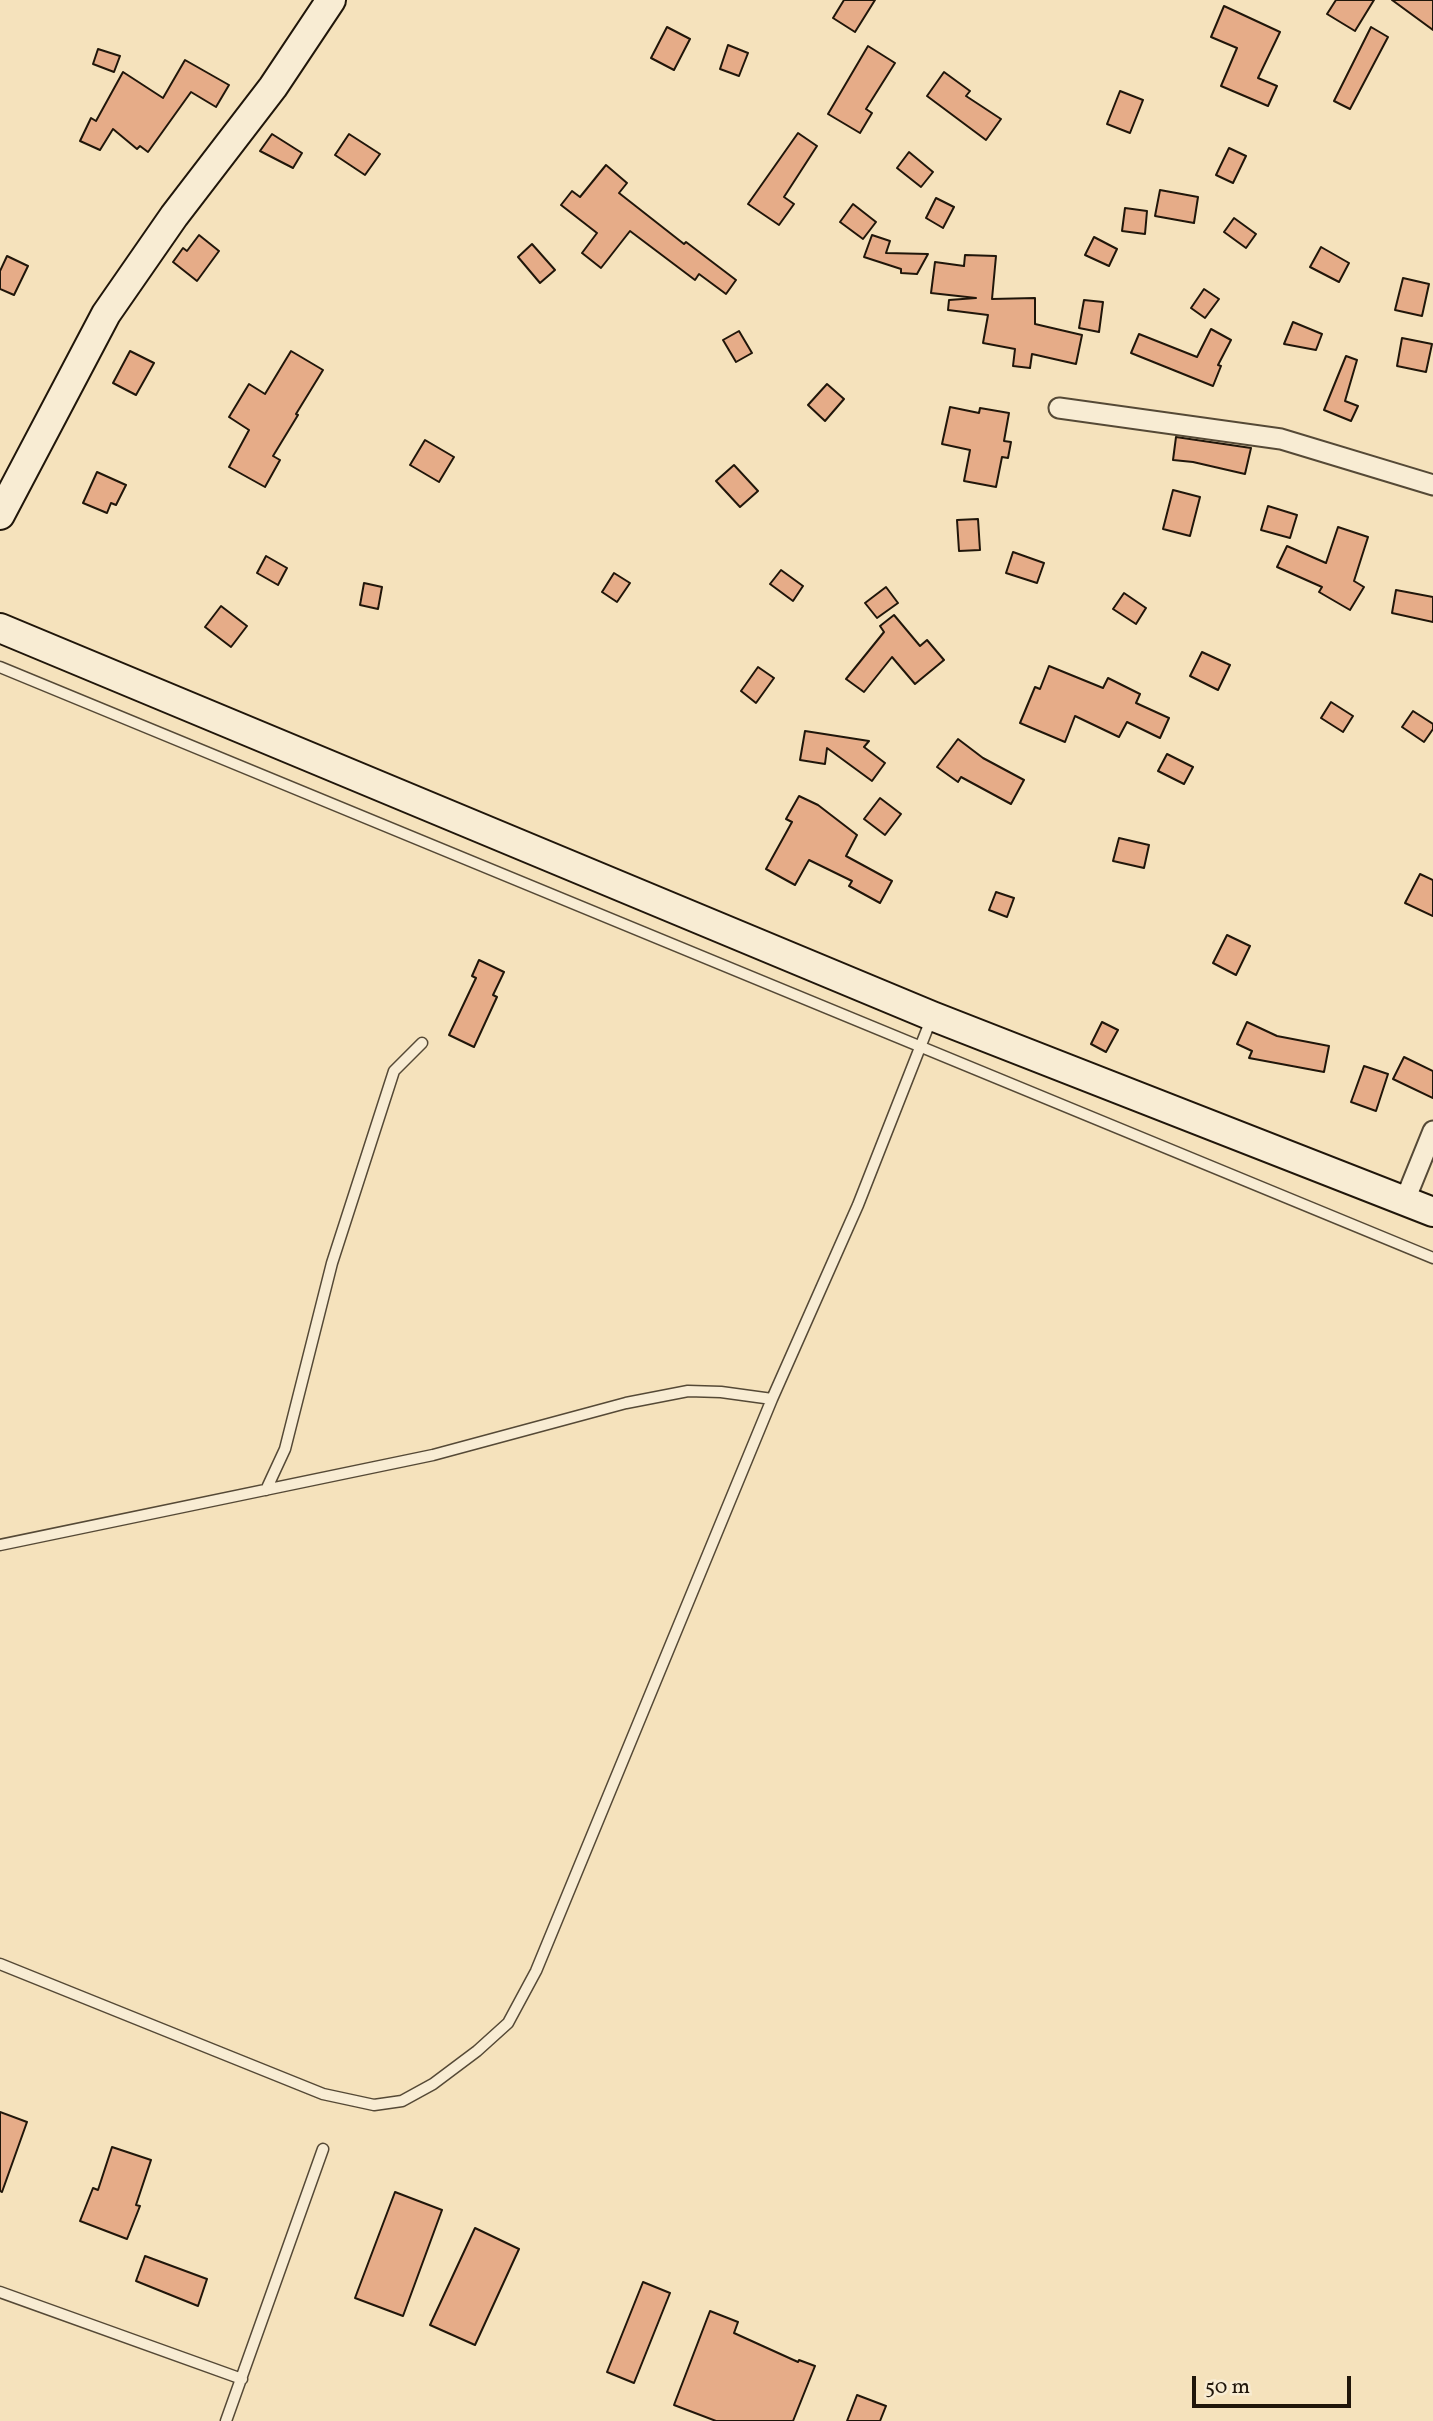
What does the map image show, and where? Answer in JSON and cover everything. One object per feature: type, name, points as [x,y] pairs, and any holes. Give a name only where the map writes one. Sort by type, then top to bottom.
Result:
[{"type":"street","points":[[0,515],[106,314],[174,216],[273,87],[331,0]]},
{"type":"street","points":[[1059,408],[1281,439],[1433,485]]},
{"type":"street","points":[[0,628],[932,1016],[1433,1212]]},
{"type":"street","points":[[1405,1200],[1433,1131]]},
{"type":"lane","points":[[0,667],[522,880],[1433,1258]]},
{"type":"lane","points":[[0,1964],[323,2094],[374,2105],[402,2101],[433,2084],[477,2051],[508,2023],[536,1971],[772,1399],[858,1205],[932,1016]]},
{"type":"lane","points":[[266,1490],[285,1449],[332,1263],[394,1071],[422,1043]]},
{"type":"lane","points":[[0,1545],[433,1455],[626,1403],[688,1391],[721,1392],[772,1399]]},
{"type":"lane","points":[[226,2421],[323,2150]]},
{"type":"lane","points":[[0,2292],[242,2379]]},
{"type":"building","points":[[844,0],[875,0],[855,32],[833,18]]},
{"type":"building","points":[[1336,0],[1374,0],[1355,31],[1327,14]]},
{"type":"building","points":[[1392,0],[1433,0],[1433,30]]},
{"type":"building","points":[[1224,6],[1280,32],[1258,78],[1277,86],[1268,106],[1221,86],[1237,48],[1211,37]]},
{"type":"building","points":[[667,27],[690,39],[674,70],[651,58]]},
{"type":"building","points":[[1371,27],[1388,37],[1350,109],[1334,101]]},
{"type":"building","points":[[728,45],[748,53],[739,76],[720,69]]},
{"type":"building","points":[[868,46],[895,63],[866,109],[872,113],[860,133],[828,114]]},
{"type":"building","points":[[98,49],[120,56],[114,72],[93,64]]},
{"type":"building","points":[[185,60],[229,85],[216,107],[191,92],[148,152],[140,146],[137,149],[113,129],[100,150],[80,141],[91,118],[96,121],[123,72],[163,98]]},
{"type":"building","points":[[944,72],[970,91],[966,96],[1001,119],[986,140],[927,96]]},
{"type":"building","points":[[1120,91],[1143,100],[1130,133],[1107,124]]},
{"type":"building","points":[[798,133],[817,146],[784,197],[794,204],[779,225],[748,204]]},
{"type":"building","points":[[272,134],[302,153],[293,168],[260,151]]},
{"type":"building","points":[[349,134],[380,154],[365,175],[335,155]]},
{"type":"building","points":[[1229,148],[1246,156],[1233,183],[1216,175]]},
{"type":"building","points":[[909,152],[933,172],[921,187],[897,168]]},
{"type":"building","points":[[606,165],[627,183],[619,193],[684,244],[686,242],[736,280],[726,294],[699,274],[695,280],[630,231],[601,268],[582,253],[597,233],[561,205],[572,191],[580,197]]},
{"type":"building","points":[[1160,190],[1198,197],[1194,223],[1155,216]]},
{"type":"building","points":[[936,198],[954,207],[943,228],[926,218]]},
{"type":"building","points":[[853,204],[876,222],[863,239],[840,222]]},
{"type":"building","points":[[1125,208],[1147,211],[1145,234],[1122,231]]},
{"type":"building","points":[[1234,218],[1256,234],[1246,248],[1224,232]]},
{"type":"building","points":[[199,235],[219,251],[197,281],[173,262],[183,248],[187,251]]},
{"type":"building","points":[[872,235],[890,241],[886,253],[928,254],[917,274],[901,273],[901,269],[864,257]]},
{"type":"building","points":[[1094,237],[1117,249],[1109,266],[1085,255]]},
{"type":"building","points":[[532,244],[555,270],[540,283],[518,257]]},
{"type":"building","points":[[1321,247],[1349,263],[1339,282],[1310,267]]},
{"type":"building","points":[[965,255],[996,256],[992,299],[1035,298],[1035,324],[1082,335],[1076,364],[1032,354],[1030,368],[1013,366],[1015,349],[983,343],[988,315],[948,310],[949,300],[976,298],[931,293],[935,262],[964,266]]},
{"type":"building","points":[[7,256],[28,266],[14,295],[0,289],[0,271]]},
{"type":"building","points":[[1403,278],[1429,284],[1422,316],[1395,310]]},
{"type":"building","points":[[1204,289],[1219,299],[1205,318],[1191,308]]},
{"type":"building","points":[[1084,300],[1103,302],[1099,332],[1079,328]]},
{"type":"building","points":[[1293,322],[1322,334],[1316,350],[1284,344]]},
{"type":"building","points":[[1211,329],[1231,340],[1218,365],[1221,366],[1213,386],[1131,353],[1139,334],[1197,357]]},
{"type":"building","points":[[739,331],[752,353],[736,362],[723,340]]},
{"type":"building","points":[[1402,338],[1432,344],[1426,372],[1397,366]]},
{"type":"building","points":[[130,351],[154,363],[136,395],[113,383]]},
{"type":"building","points":[[291,351],[323,370],[273,456],[280,460],[265,487],[229,467],[249,430],[229,417],[249,384],[265,394]]},
{"type":"building","points":[[1346,356],[1357,360],[1345,401],[1358,406],[1351,421],[1324,410]]},
{"type":"building","points":[[827,384],[844,399],[825,421],[808,405]]},
{"type":"building","points":[[950,407],[979,413],[980,408],[1009,413],[1004,441],[1011,442],[1008,458],[1002,457],[996,487],[964,481],[970,450],[942,444]]},
{"type":"building","points":[[1176,437],[1251,448],[1245,474],[1173,460]]},
{"type":"building","points":[[425,440],[454,457],[439,482],[410,465]]},
{"type":"building","points":[[734,465],[758,491],[740,507],[716,481]]},
{"type":"building","points":[[97,472],[126,485],[116,505],[111,503],[107,513],[83,503]]},
{"type":"building","points":[[1173,490],[1200,497],[1190,536],[1163,529]]},
{"type":"building","points":[[1268,506],[1297,515],[1290,538],[1261,530]]},
{"type":"building","points":[[978,519],[980,550],[959,551],[957,520]]},
{"type":"building","points":[[1338,527],[1368,537],[1354,581],[1364,587],[1350,610],[1319,592],[1322,587],[1277,567],[1287,546],[1326,563]]},
{"type":"building","points":[[1013,552],[1044,563],[1037,583],[1006,573]]},
{"type":"building","points":[[266,556],[287,568],[278,585],[257,573]]},
{"type":"building","points":[[781,570],[803,586],[793,601],[770,584]]},
{"type":"building","points":[[614,573],[630,583],[617,602],[602,592]]},
{"type":"building","points":[[364,583],[382,587],[378,609],[360,605]]},
{"type":"building","points":[[886,587],[898,603],[877,618],[865,603]]},
{"type":"building","points":[[1396,590],[1433,597],[1433,622],[1392,613]]},
{"type":"building","points":[[1124,593],[1146,608],[1136,624],[1113,609]]},
{"type":"building","points":[[221,606],[247,626],[231,647],[205,627]]},
{"type":"building","points":[[894,615],[920,646],[927,640],[944,660],[915,684],[892,657],[864,692],[846,679],[884,632],[880,626]]},
{"type":"building","points":[[1202,652],[1230,665],[1218,690],[1190,676]]},
{"type":"building","points":[[1049,666],[1103,688],[1108,678],[1140,694],[1136,703],[1169,718],[1160,738],[1127,722],[1119,737],[1075,716],[1065,742],[1020,723],[1035,687],[1040,689]]},
{"type":"building","points":[[758,667],[774,678],[756,703],[741,691]]},
{"type":"building","points":[[1331,702],[1353,716],[1343,732],[1321,718]]},
{"type":"building","points":[[1413,711],[1433,724],[1433,729],[1424,742],[1402,727]]},
{"type":"building","points":[[805,731],[869,741],[864,747],[885,763],[872,781],[827,748],[825,764],[800,760]]},
{"type":"building","points":[[958,739],[983,758],[1024,780],[1011,804],[961,777],[958,782],[937,767]]},
{"type":"building","points":[[1167,754],[1193,767],[1184,784],[1158,771]]},
{"type":"building","points":[[799,796],[818,805],[857,835],[846,856],[892,881],[880,903],[849,886],[852,881],[809,860],[795,885],[766,869],[792,822],[786,819]]},
{"type":"building","points":[[880,798],[901,814],[885,835],[864,819]]},
{"type":"building","points":[[1119,838],[1149,845],[1144,868],[1113,861]]},
{"type":"building","points":[[1420,874],[1433,880],[1433,916],[1405,903]]},
{"type":"building","points":[[996,892],[1014,898],[1007,917],[989,910]]},
{"type":"building","points":[[1227,935],[1250,946],[1236,975],[1213,963]]},
{"type":"building","points":[[479,960],[504,972],[493,995],[497,997],[474,1047],[449,1035],[476,978],[472,976]]},
{"type":"building","points":[[1102,1022],[1118,1030],[1106,1052],[1091,1044]]},
{"type":"building","points":[[1247,1022],[1277,1036],[1329,1046],[1324,1072],[1249,1058],[1252,1051],[1237,1044]]},
{"type":"building","points":[[1404,1057],[1433,1071],[1433,1098],[1393,1079]]},
{"type":"building","points":[[1364,1066],[1388,1074],[1376,1111],[1351,1102]]},
{"type":"building","points":[[0,2112],[27,2122],[2,2192],[0,2191]]},
{"type":"building","points":[[112,2147],[151,2160],[136,2205],[140,2206],[127,2239],[80,2221],[93,2188],[98,2190]]},
{"type":"building","points":[[395,2192],[442,2210],[403,2316],[355,2298]]},
{"type":"building","points":[[475,2228],[519,2249],[475,2345],[430,2325]]},
{"type":"building","points":[[145,2256],[207,2279],[198,2306],[136,2281]]},
{"type":"building","points":[[643,2282],[670,2293],[634,2383],[607,2372]]},
{"type":"building","points":[[710,2311],[738,2322],[734,2333],[798,2362],[799,2360],[815,2366],[793,2421],[716,2421],[674,2405]]},
{"type":"building","points":[[857,2395],[886,2406],[880,2421],[847,2421]]}]
